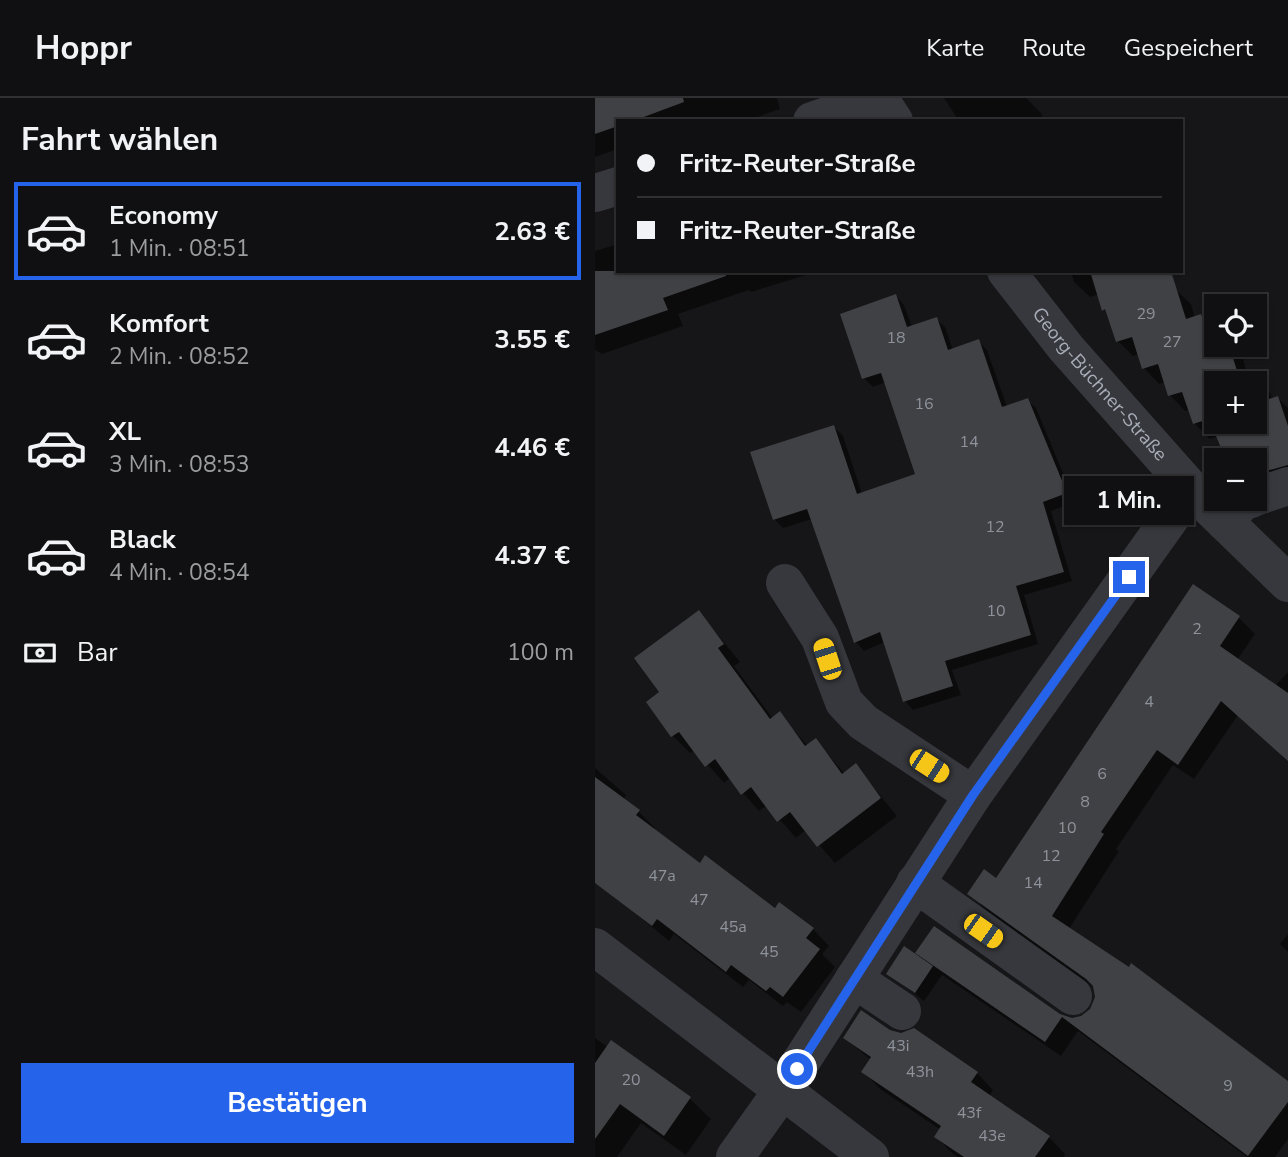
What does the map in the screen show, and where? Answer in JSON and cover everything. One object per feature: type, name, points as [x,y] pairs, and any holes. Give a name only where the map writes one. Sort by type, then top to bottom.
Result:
[{"type":"street","points":[[818,119],[879,98],[893,119]]},
{"type":"street","points":[[595,194],[616,187]]},
{"type":"street","name":"Georg-Büchner-Straße","points":[[1008,273],[1066,348],[1191,489],[1204,493]]},
{"type":"street","points":[[1267,496],[1288,486]]},
{"type":"street","points":[[735,1157],[782,1091],[973,795],[1191,489]]},
{"type":"street","name":"Georg-Büchner-Straße","points":[[1247,511],[1288,583]]},
{"type":"street","points":[[785,583],[820,638],[844,702],[863,722],[973,795]]},
{"type":"street","points":[[915,883],[1073,996]]},
{"type":"street","points":[[595,947],[870,1157]]},
{"type":"street","points":[[854,979],[902,1011]]},
{"type":"building","points":[[595,98],[683,98],[684,102],[638,119],[616,119],[616,127],[595,134]]},
{"type":"building","points":[[595,271],[725,273],[726,276],[663,298],[668,310],[595,335]]},
{"type":"building","points":[[1091,273],[1172,273],[1186,319],[1201,314],[1204,323],[1204,357],[1233,357],[1237,371],[1204,371],[1204,421],[1193,424],[1182,392],[1168,396],[1158,364],[1142,369],[1132,337],[1116,342],[1105,309],[1102,311]]},
{"type":"building","points":[[896,294],[907,327],[937,317],[948,350],[979,339],[1002,407],[1028,398],[1067,493],[1043,502],[1064,572],[1016,586],[1031,635],[945,661],[953,686],[903,702],[880,632],[854,643],[807,509],[773,520],[750,452],[834,425],[857,494],[915,474],[881,373],[862,379],[840,314]]},
{"type":"building","points":[[1278,396],[1288,426],[1288,465],[1267,471],[1267,448],[1221,448],[1215,434],[1267,434],[1267,400]]},
{"type":"building","points":[[1193,584],[1240,616],[1220,646],[1288,693],[1288,761],[1221,701],[1178,765],[1157,750],[1101,832],[1104,834],[1052,916],[1129,967],[1131,963],[1288,1081],[1288,1102],[1248,1156],[1062,1017],[1045,1042],[915,953],[934,926],[1060,1014],[1072,1018],[1081,1016],[1090,1009],[1095,997],[1093,986],[1086,979],[967,894],[984,869],[996,878]]},
{"type":"building","points":[[699,610],[724,644],[718,648],[770,719],[780,711],[805,746],[816,738],[842,774],[856,763],[881,798],[817,847],[790,812],[777,822],[751,787],[741,795],[715,759],[705,767],[679,732],[671,737],[646,702],[659,692],[634,658]]},
{"type":"building","points":[[595,777],[640,810],[636,815],[700,863],[705,855],[775,908],[779,902],[814,928],[806,938],[820,949],[783,997],[770,987],[766,991],[731,965],[726,972],[657,919],[652,926],[595,883]]},
{"type":"building","points":[[904,946],[933,966],[915,993],[886,974]]},
{"type":"building","points":[[861,1010],[890,1030],[901,1033],[914,1028],[978,1072],[971,1082],[1050,1136],[1035,1157],[964,1157],[934,1137],[941,1126],[861,1072],[871,1057],[843,1038]]},
{"type":"building","points":[[611,1040],[691,1097],[664,1136],[620,1104],[595,1139],[595,1063]]},
{"type":"route","points":[[797,1069],[973,795],[1129,577]]}]
